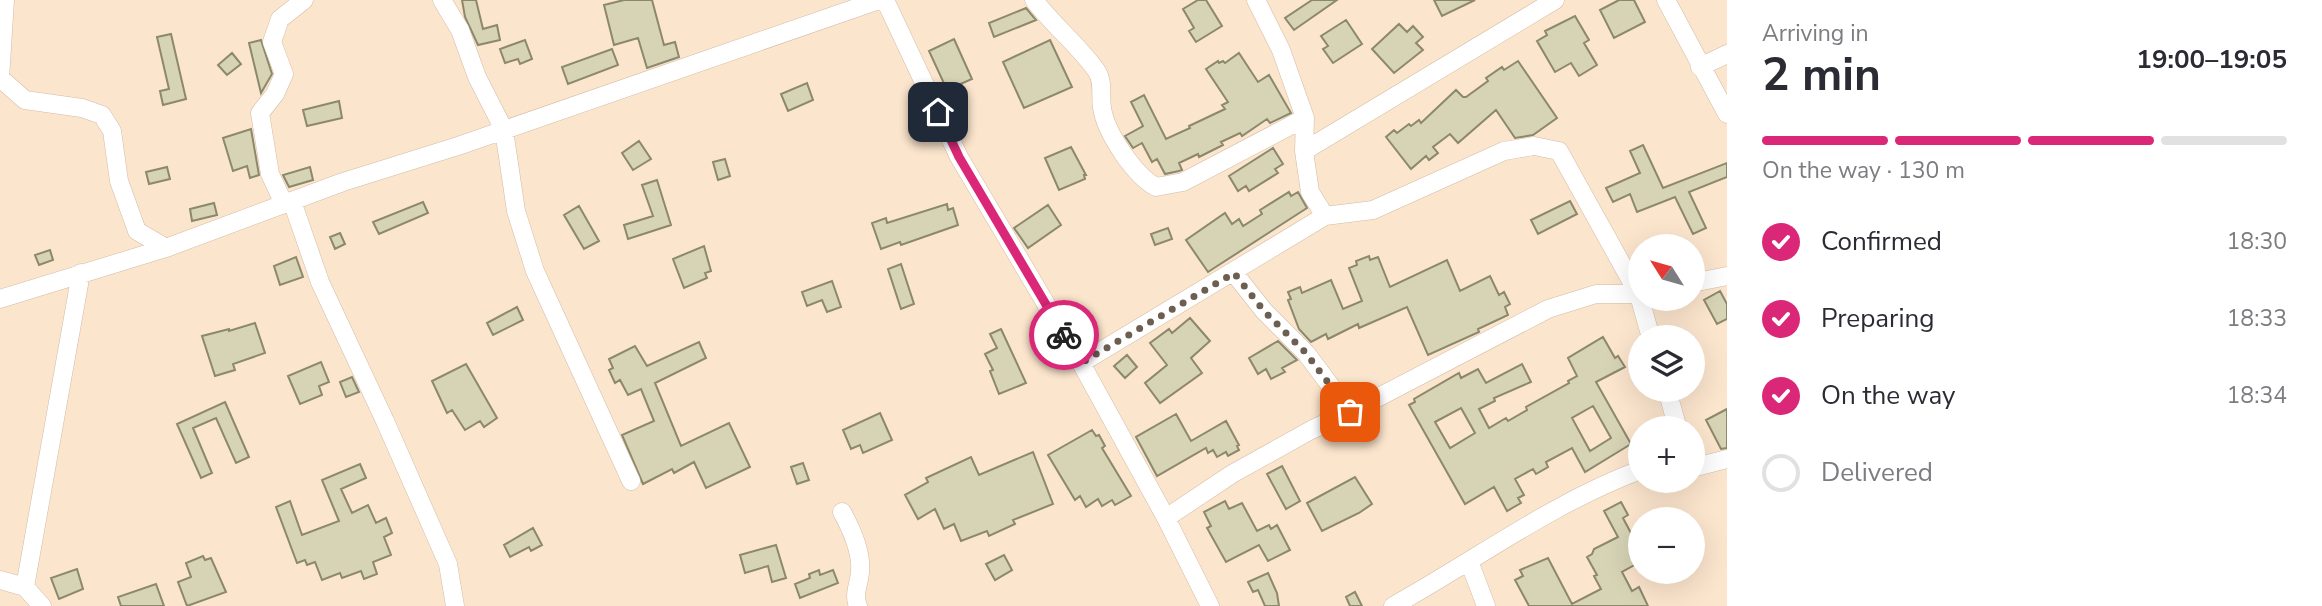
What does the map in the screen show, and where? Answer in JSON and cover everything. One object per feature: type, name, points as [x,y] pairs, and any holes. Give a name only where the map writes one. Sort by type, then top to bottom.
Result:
[{"type":"street","points":[[5,0],[0,79],[25,100],[82,108],[102,114],[112,131],[119,181],[137,231],[166,248]]},
{"type":"street","points":[[304,0],[280,19],[272,42],[284,74],[275,94],[260,113],[270,174],[288,202],[320,282],[442,551],[455,606]]},
{"type":"street","points":[[0,299],[166,248],[288,202],[879,0]]},
{"type":"street","points":[[885,0],[959,157],[1081,363],[1166,518],[1210,606]]},
{"type":"street","points":[[1034,0],[1098,73],[1102,107],[1117,145],[1147,183],[1156,187],[1183,182],[1306,118]]},
{"type":"street","points":[[1256,0],[1281,50],[1306,118],[1304,151],[1310,192],[1325,216]]},
{"type":"street","points":[[1304,151],[1555,0]]},
{"type":"street","points":[[1666,0],[1727,114]]},
{"type":"street","points":[[444,3],[504,130],[516,211],[535,271],[631,481]]},
{"type":"street","points":[[1700,67],[1727,54]]},
{"type":"street","points":[[1081,363],[1325,216],[1373,211],[1504,151],[1534,146],[1559,151],[1628,275]]},
{"type":"street","points":[[25,587],[81,273]]},
{"type":"street","points":[[1234,273],[1264,311],[1306,353],[1350,412]]},
{"type":"street","points":[[1705,280],[1727,276]]},
{"type":"street","points":[[1166,518],[1232,474],[1311,430],[1548,309],[1595,294],[1628,295]]},
{"type":"street","points":[[1705,465],[1727,459]]},
{"type":"street","points":[[1393,606],[1536,518],[1605,483],[1628,474]]},
{"type":"street","points":[[842,512],[852,529],[861,569],[855,598],[858,606]]},
{"type":"street","points":[[1469,561],[1486,606]]},
{"type":"street","points":[[0,580],[25,587],[42,606]]},
{"type":"building","points":[[462,0],[476,0],[483,29],[497,25],[500,40],[478,45],[465,17]]},
{"type":"building","points":[[624,0],[652,0],[664,45],[675,42],[679,57],[647,68],[638,38],[614,45],[604,5]]},
{"type":"building","points":[[1198,0],[1206,0],[1222,26],[1196,42],[1189,31],[1194,28],[1183,9]]},
{"type":"building","points":[[1312,0],[1337,0],[1294,30],[1285,18]]},
{"type":"building","points":[[1434,0],[1475,0],[1442,16]]},
{"type":"building","points":[[1619,0],[1634,0],[1645,22],[1614,38],[1600,10]]},
{"type":"building","points":[[1026,8],[1036,20],[994,37],[989,23]]},
{"type":"building","points":[[1575,16],[1589,40],[1584,43],[1597,65],[1579,76],[1571,63],[1555,72],[1537,41],[1547,35],[1545,31]]},
{"type":"building","points":[[1346,20],[1362,44],[1333,63],[1323,49],[1328,46],[1321,36]]},
{"type":"building","points":[[1399,24],[1407,32],[1413,26],[1423,37],[1416,43],[1423,50],[1394,73],[1372,49]]},
{"type":"building","points":[[171,34],[186,99],[163,105],[160,91],[169,89],[157,37]]},
{"type":"building","points":[[954,39],[972,79],[947,90],[929,51]]},
{"type":"building","points":[[261,40],[272,74],[261,93],[249,43]]},
{"type":"building","points":[[525,40],[532,59],[520,64],[518,59],[505,63],[500,49]]},
{"type":"building","points":[[1050,40],[1072,87],[1024,108],[1003,62]]},
{"type":"building","points":[[612,49],[618,65],[568,84],[562,67]]},
{"type":"building","points":[[232,53],[241,64],[227,75],[218,65]]},
{"type":"building","points":[[1239,53],[1258,82],[1269,75],[1291,113],[1270,123],[1267,119],[1242,136],[1240,133],[1199,157],[1198,154],[1179,163],[1182,170],[1179,171],[1165,174],[1157,159],[1152,162],[1142,143],[1133,148],[1125,136],[1143,126],[1131,102],[1144,95],[1166,139],[1225,109],[1222,105],[1228,102],[1206,69],[1218,61],[1225,63]]},
{"type":"building","points":[[1518,61],[1557,118],[1533,135],[1515,138],[1496,110],[1458,143],[1450,134],[1433,147],[1438,153],[1429,160],[1426,156],[1411,169],[1386,137],[1394,130],[1397,133],[1419,120],[1421,123],[1456,90],[1466,97],[1488,81],[1486,78],[1502,67],[1504,70]]},
{"type":"building","points":[[807,83],[813,100],[788,111],[781,94]]},
{"type":"building","points":[[339,101],[342,118],[307,126],[303,110]]},
{"type":"building","points":[[251,129],[259,175],[250,178],[247,166],[233,171],[223,138]]},
{"type":"building","points":[[639,141],[651,159],[633,170],[622,153]]},
{"type":"building","points":[[1643,145],[1663,188],[1727,163],[1727,177],[1689,192],[1706,228],[1693,234],[1675,197],[1637,212],[1630,194],[1613,202],[1606,188],[1640,173],[1630,151]]},
{"type":"building","points":[[1071,147],[1086,175],[1085,179],[1059,190],[1045,158]]},
{"type":"building","points":[[1273,148],[1283,164],[1275,169],[1278,173],[1249,191],[1246,186],[1238,191],[1229,176]]},
{"type":"building","points":[[725,159],[730,176],[718,180],[713,162]]},
{"type":"building","points":[[167,167],[170,179],[149,184],[146,172]]},
{"type":"building","points":[[310,167],[313,180],[289,187],[283,175]]},
{"type":"building","points":[[657,180],[671,225],[628,239],[624,225],[653,216],[642,185]]},
{"type":"building","points":[[1289,192],[1291,196],[1298,192],[1307,208],[1208,272],[1186,240],[1225,213],[1232,224],[1239,219],[1243,226],[1262,214],[1260,210]]},
{"type":"building","points":[[1570,201],[1577,214],[1538,234],[1531,220]]},
{"type":"building","points":[[423,202],[428,213],[379,234],[373,222]]},
{"type":"building","points":[[214,203],[217,215],[192,221],[190,209]]},
{"type":"building","points":[[947,204],[948,210],[953,208],[958,225],[901,245],[900,242],[881,249],[872,223],[886,218],[887,223]]},
{"type":"building","points":[[1048,205],[1061,225],[1028,248],[1014,228]]},
{"type":"building","points":[[579,206],[599,241],[584,249],[564,215]]},
{"type":"building","points":[[1168,228],[1172,239],[1155,245],[1151,234]]},
{"type":"building","points":[[340,233],[345,244],[335,249],[330,237]]},
{"type":"building","points":[[704,246],[711,271],[705,273],[707,278],[684,288],[673,259]]},
{"type":"building","points":[[50,250],[53,260],[39,265],[35,255]]},
{"type":"building","points":[[1369,256],[1370,260],[1378,257],[1390,287],[1447,260],[1460,291],[1490,276],[1499,295],[1504,292],[1510,304],[1505,307],[1508,315],[1478,329],[1479,332],[1428,355],[1407,307],[1359,328],[1358,324],[1328,339],[1326,334],[1311,342],[1299,329],[1288,300],[1291,299],[1288,292],[1300,287],[1302,293],[1331,280],[1343,309],[1362,301],[1349,268],[1357,265],[1356,261]]},
{"type":"building","points":[[296,257],[303,277],[280,285],[274,266]]},
{"type":"building","points":[[901,264],[914,304],[901,309],[888,269]]},
{"type":"building","points":[[832,281],[841,307],[827,312],[822,300],[807,306],[802,292]]},
{"type":"building","points":[[1720,291],[1727,304],[1727,319],[1717,324],[1705,299]]},
{"type":"building","points":[[517,307],[523,320],[493,335],[487,323]]},
{"type":"building","points":[[1190,318],[1210,341],[1191,358],[1202,373],[1160,403],[1145,383],[1167,365],[1150,343],[1169,329],[1172,333]]},
{"type":"building","points":[[255,323],[265,353],[233,364],[235,370],[215,376],[202,336]]},
{"type":"building","points":[[1001,329],[1026,383],[999,394],[990,371],[993,370],[985,354],[997,348],[990,334]]},
{"type":"building","points":[[1603,337],[1615,358],[1618,356],[1625,367],[1596,382],[1628,439],[1628,446],[1585,472],[1572,448],[1546,462],[1548,467],[1536,474],[1533,469],[1515,479],[1524,495],[1518,498],[1521,503],[1507,511],[1494,487],[1465,504],[1409,405],[1415,402],[1414,399],[1459,373],[1461,378],[1478,369],[1486,383],[1522,364],[1531,382],[1494,398],[1495,401],[1479,409],[1489,428],[1527,410],[1526,407],[1577,376],[1568,358]],"holes":[[[1593,406],[1611,438],[1590,451],[1572,418]],[[1461,408],[1475,433],[1450,448],[1435,422]]]},
{"type":"building","points":[[1278,341],[1297,360],[1282,368],[1285,372],[1271,379],[1266,369],[1258,374],[1249,358]]},
{"type":"building","points":[[699,342],[706,358],[655,383],[681,446],[729,423],[750,467],[706,488],[694,462],[674,473],[672,469],[643,484],[622,435],[654,421],[641,389],[628,395],[620,380],[615,383],[609,370],[613,368],[609,359],[635,346],[647,366]]},
{"type":"building","points":[[1127,355],[1137,367],[1125,378],[1114,366]]},
{"type":"building","points":[[321,362],[329,382],[319,386],[322,395],[300,404],[288,376]]},
{"type":"building","points":[[466,364],[497,418],[484,427],[480,421],[465,430],[452,410],[447,413],[432,381]]},
{"type":"building","points":[[352,377],[359,392],[346,397],[340,382]]},
{"type":"building","points":[[225,402],[249,457],[236,463],[216,418],[193,428],[212,473],[201,478],[177,424]]},
{"type":"building","points":[[1727,409],[1727,448],[1721,449],[1706,420]]},
{"type":"building","points":[[880,413],[892,440],[863,453],[860,445],[851,449],[843,430]]},
{"type":"building","points":[[1176,414],[1191,441],[1226,421],[1239,450],[1228,456],[1226,452],[1217,457],[1213,450],[1208,453],[1206,448],[1157,476],[1136,437]]},
{"type":"building","points":[[1092,430],[1096,436],[1099,435],[1105,446],[1102,448],[1131,496],[1115,505],[1112,500],[1102,506],[1098,499],[1086,507],[1080,496],[1075,500],[1048,455]]},
{"type":"building","points":[[1033,452],[1053,504],[1013,520],[1015,524],[989,536],[987,531],[961,541],[954,524],[944,529],[935,509],[918,519],[905,495],[928,482],[926,478],[971,457],[979,475]]},
{"type":"building","points":[[803,463],[809,480],[797,484],[791,467]]},
{"type":"building","points":[[360,464],[366,478],[341,489],[352,513],[368,505],[376,523],[386,518],[392,533],[384,537],[391,555],[373,562],[377,574],[364,579],[361,571],[342,578],[340,573],[322,580],[315,562],[307,565],[305,560],[297,563],[276,507],[290,501],[302,535],[339,521],[322,480]]},
{"type":"building","points":[[1282,466],[1300,501],[1286,509],[1267,474]]},
{"type":"building","points":[[1355,477],[1372,504],[1322,531],[1307,503]]},
{"type":"building","points":[[1225,501],[1229,509],[1242,503],[1257,531],[1269,525],[1271,529],[1277,525],[1290,550],[1268,561],[1259,545],[1226,562],[1207,528],[1211,526],[1204,512]]},
{"type":"building","points":[[1621,502],[1628,515],[1623,518],[1628,527],[1628,569],[1622,572],[1632,591],[1639,587],[1648,606],[1529,606],[1515,580],[1523,576],[1520,570],[1548,558],[1572,604],[1601,589],[1587,557],[1594,549],[1618,537],[1604,511]]},
{"type":"building","points":[[533,528],[542,545],[531,551],[529,547],[510,557],[504,545]]},
{"type":"building","points":[[776,545],[786,578],[772,582],[768,566],[745,573],[740,555]]},
{"type":"building","points":[[1004,555],[1012,570],[995,580],[986,564]]},
{"type":"building","points":[[203,556],[205,560],[211,558],[226,592],[187,606],[178,582],[191,577],[186,563]]},
{"type":"building","points":[[77,569],[83,589],[59,599],[51,578]]},
{"type":"building","points":[[819,570],[820,575],[833,570],[838,583],[800,598],[795,584],[810,578],[809,574]]},
{"type":"building","points":[[1268,573],[1277,593],[1279,606],[1265,606],[1258,590],[1253,592],[1248,582]]},
{"type":"building","points":[[156,584],[164,606],[121,606],[118,597]]},
{"type":"building","points":[[1355,592],[1362,606],[1350,606],[1346,597]]},
{"type":"way so far","points":[[1064,335],[1081,363],[1234,273],[1264,311],[1306,353],[1350,412]]},
{"type":"route","points":[[938,112],[959,157],[1064,335]]}]
